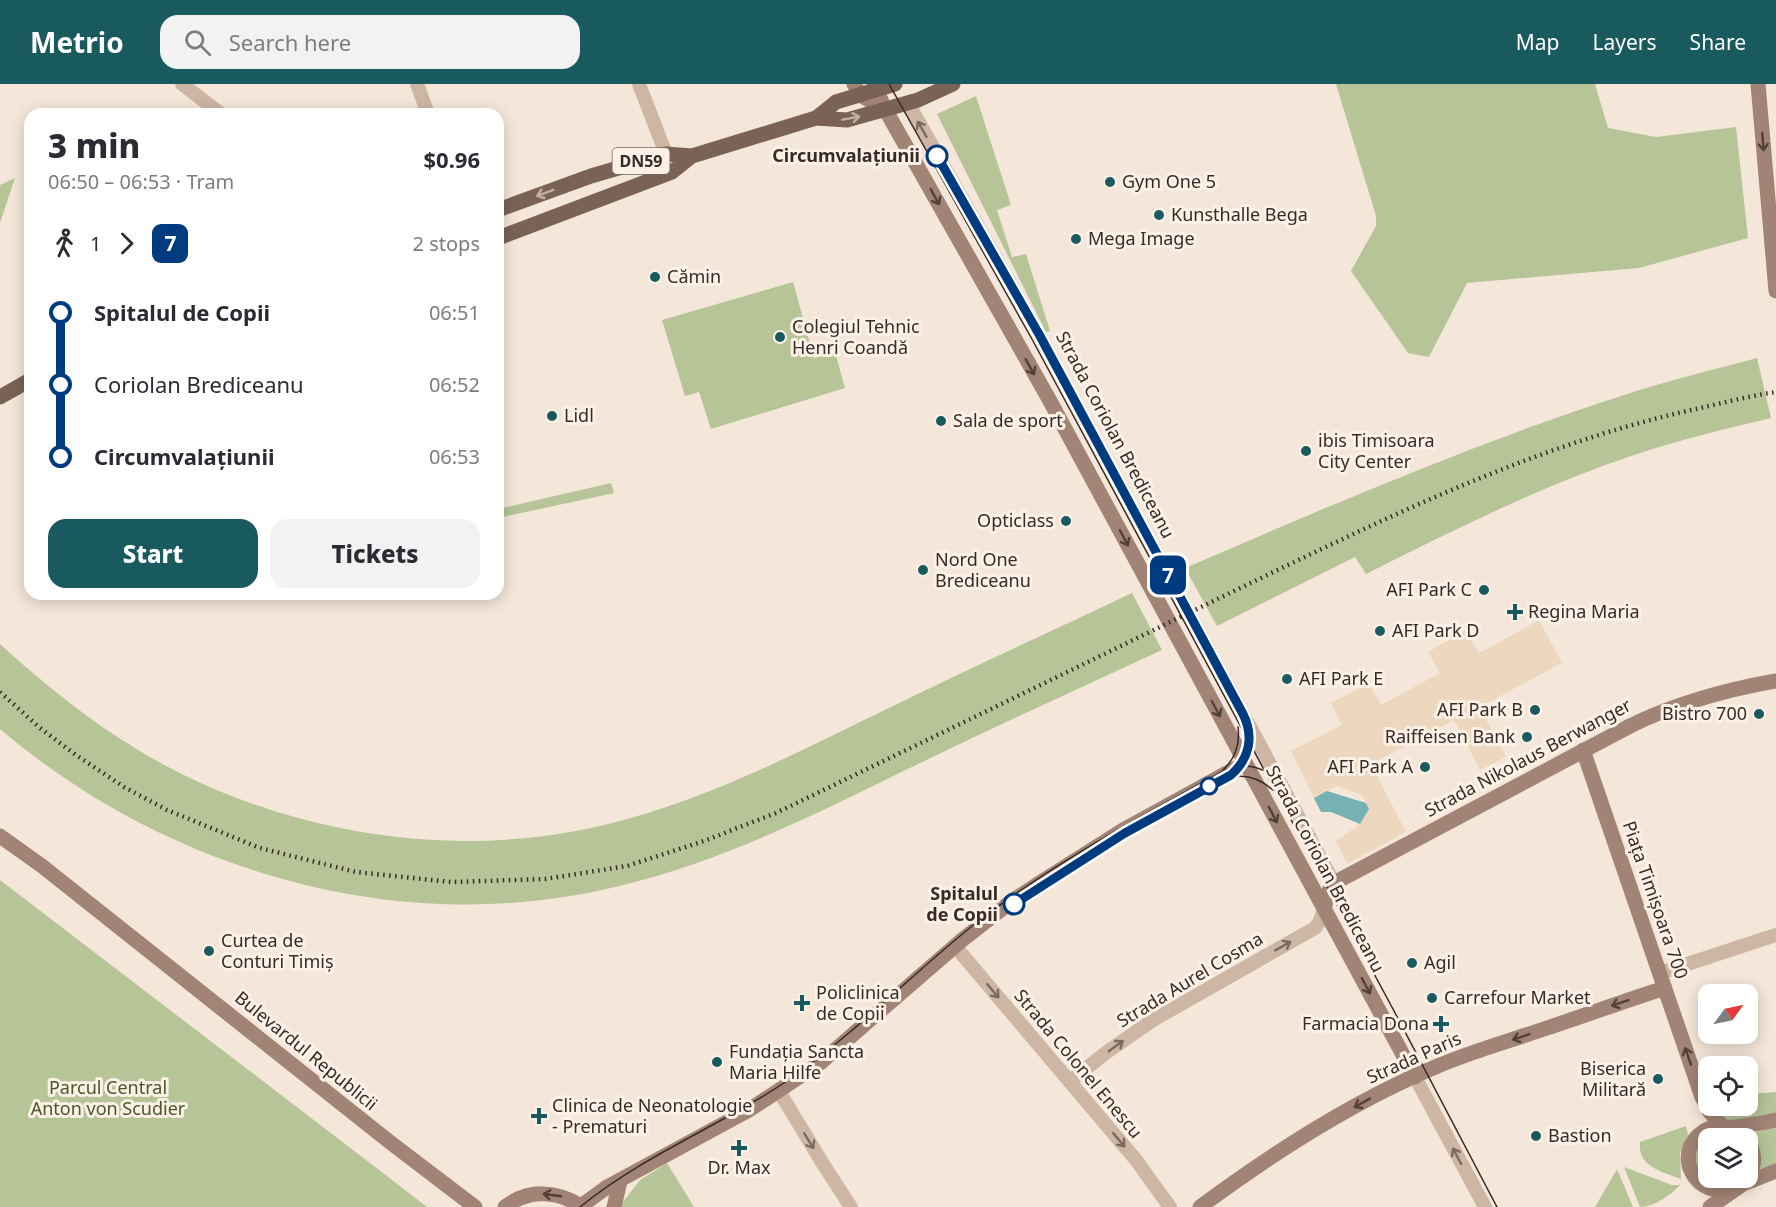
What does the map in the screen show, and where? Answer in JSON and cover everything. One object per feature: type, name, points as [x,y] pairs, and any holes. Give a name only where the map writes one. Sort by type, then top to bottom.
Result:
[{"type":"main road","name":"DN59","points":[[816,118],[857,89],[895,84]]},
{"type":"main road","name":"DN59","points":[[504,208],[591,177],[666,154],[692,156],[816,118],[847,120],[908,103],[953,84]]},
{"type":"main road","name":"DN59","points":[[504,236],[672,172],[692,156]]},
{"type":"main road","points":[[0,397],[24,383]]},
{"type":"street","points":[[182,84],[200,89],[216,108]]},
{"type":"street","points":[[417,84],[426,108]]},
{"type":"street","points":[[639,84],[666,154]]},
{"type":"street","points":[[1758,84],[1776,291]]},
{"type":"street","name":"Strada Coriolan Brediceanu","points":[[876,87],[885,109],[1050,401],[1485,1207]]},
{"type":"street","points":[[857,89],[885,109]]},
{"type":"street","name":"Strada Coriolan Brediceanu","points":[[908,103],[1040,336],[1334,883]]},
{"type":"street","name":"Strada Nikolaus Berwanger","points":[[1334,883],[1641,720],[1728,690],[1776,681]]},
{"type":"street","name":"Piața Timișoara 700","points":[[1583,750],[1704,1102],[1726,1127]]},
{"type":"street","points":[[505,1207],[521,1197],[544,1193],[564,1197],[581,1207],[597,1194],[749,1110],[828,1056],[955,946],[1012,901],[1078,858],[1264,753]]},
{"type":"street","name":"Bulevardul Republicii","points":[[0,836],[42,866],[475,1207]]},
{"type":"street","points":[[1324,909],[1334,883]]},
{"type":"street","name":"Strada Aurel Cosma","points":[[1070,1082],[1107,1052],[1153,1020],[1315,928],[1324,909]]},
{"type":"street","name":"Strada Paris","points":[[1200,1207],[1294,1143],[1373,1097],[1414,1077],[1776,935]]},
{"type":"street","name":"Strada Colonel Enescu","points":[[955,946],[1136,1160],[1170,1207]]},
{"type":"street","points":[[779,1091],[852,1207]]},
{"type":"street","points":[[1721,1128],[1776,1120]]},
{"type":"street","points":[[1698,1136],[1689,1154],[1689,1166],[1698,1182]]},
{"type":"street","points":[[1758,1178],[1776,1171]]},
{"type":"street","points":[[614,1207],[620,1181]]},
{"type":"street","points":[[1707,1188],[1717,1192],[1731,1188]]},
{"type":"street","points":[[1710,1207],[1735,1188]]},
{"type":"green space","points":[[1336,84],[1595,84],[1608,128],[1656,137],[1736,127],[1748,238],[1639,268],[1467,283],[1429,357],[1408,353],[1351,271],[1376,226],[1376,216]]},
{"type":"green space","points":[[976,96],[1011,205],[997,210],[1012,257],[1026,254],[1050,331],[1046,332],[937,114]]},
{"type":"green space","points":[[15,178],[0,223],[0,185]]},
{"type":"green space","points":[[793,282],[814,358],[835,352],[845,388],[711,429],[699,392],[685,396],[662,320]]},
{"type":"green space","points":[[1757,358],[1771,418],[1668,444],[1565,480],[1366,574],[1355,557],[1217,626],[1185,568],[1347,499],[1510,434],[1638,391]]},
{"type":"green space","points":[[611,483],[614,493],[504,517],[504,508]]},
{"type":"green space","points":[[1132,593],[1162,650],[808,817],[734,849],[658,876],[619,886],[537,901],[455,904],[373,898],[292,881],[213,856],[137,821],[66,779],[0,729],[0,644],[34,674],[105,729],[143,753],[196,781],[251,803],[308,821],[367,833],[426,840],[486,841],[546,836],[642,815],[715,789],[786,758]]},
{"type":"green space","name":"Parcul Central Anton von Scudier","points":[[0,880],[383,1173],[427,1207],[0,1207]]},
{"type":"green space","points":[[1776,1092],[1776,1113],[1734,1121],[1725,1120],[1722,1116],[1758,1116],[1758,1093]]},
{"type":"green space","points":[[1686,1126],[1688,1134],[1680,1153],[1681,1179],[1659,1171],[1647,1163],[1640,1150],[1640,1142]]},
{"type":"green space","points":[[1776,1128],[1776,1164],[1759,1169],[1758,1165],[1758,1131]]},
{"type":"green space","points":[[1698,1148],[1698,1169],[1695,1160]]},
{"type":"green space","points":[[667,1163],[694,1207],[619,1207],[640,1180]]},
{"type":"green space","points":[[1624,1167],[1672,1185],[1680,1185],[1662,1200],[1640,1207]]},
{"type":"green space","points":[[1617,1169],[1633,1207],[1595,1207]]},
{"type":"shaded area","points":[[1539,620],[1562,663],[1480,707],[1506,757],[1480,770],[1454,720],[1371,764],[1406,832],[1347,864],[1336,841],[1360,824],[1369,808],[1362,795],[1337,786],[1314,798],[1291,751],[1342,725],[1331,703],[1369,683],[1381,705],[1440,673],[1428,652],[1466,630],[1479,653]]},
{"type":"water","points":[[1327,791],[1366,803],[1369,809],[1360,824],[1331,812],[1321,812],[1314,798]]},
{"type":"tram line","points":[[889,84],[1033,341],[1393,1009],[1497,1207]]},
{"type":"tram line","name":"7","points":[[937,156],[1040,336],[1243,714],[1250,734],[1245,758],[1231,775],[1125,833],[1014,904]]},
{"type":"tram line","points":[[1223,770],[1231,761],[1236,750],[1238,727]]},
{"type":"tram line","points":[[580,1207],[632,1170],[771,1092],[797,1074],[844,1037],[981,919],[1070,858],[1225,770],[1247,766],[1268,773]]},
{"type":"tram line","points":[[1221,781],[1228,778],[1248,777],[1273,790]]},
{"type":"railway","points":[[0,692],[40,728],[124,787],[167,810],[260,848],[356,872],[451,882],[545,879],[627,866],[704,841],[776,813],[1290,564],[1460,486],[1576,442],[1635,424],[1776,392]]},
{"type":"place","name":"Circumvalațiunii","points":[[937,156]]},
{"type":"place","name":"Gym One 5","points":[[1110,182]]},
{"type":"place","name":"Kunsthalle Bega","points":[[1159,215]]},
{"type":"place","name":"Mega Image","points":[[1076,239]]},
{"type":"place","name":"Cămin","points":[[655,277]]},
{"type":"place","name":"Colegiul Tehnic Henri Coandă","points":[[780,337]]},
{"type":"place","name":"Lidl","points":[[552,416]]},
{"type":"place","name":"Sala de sport","points":[[941,421]]},
{"type":"place","name":"ibis Timisoara City Center","points":[[1306,451]]},
{"type":"place","name":"Opticlass","points":[[1066,521]]},
{"type":"place","name":"Nord One Brediceanu","points":[[923,570]]},
{"type":"place","name":"AFI Park C","points":[[1484,590]]},
{"type":"place","name":"Regina Maria","points":[[1515,612]]},
{"type":"place","name":"AFI Park D","points":[[1380,631]]},
{"type":"place","name":"AFI Park E","points":[[1287,679]]},
{"type":"place","name":"AFI Park B","points":[[1535,710]]},
{"type":"place","name":"Bistro 700","points":[[1759,714]]},
{"type":"place","name":"Raiffeisen Bank","points":[[1527,737]]},
{"type":"place","name":"AFI Park A","points":[[1425,767]]},
{"type":"place","name":"Spitalul de Copii","points":[[1014,904]]},
{"type":"place","name":"Curtea de Conturi Timiș","points":[[209,951]]},
{"type":"place","name":"Agil","points":[[1412,963]]},
{"type":"place","name":"Carrefour Market","points":[[1432,998]]},
{"type":"place","name":"Policlinica de Copii","points":[[802,1003]]},
{"type":"place","name":"Farmacia Dona","points":[[1441,1024]]},
{"type":"place","name":"Fundația Sancta Maria Hilfe","points":[[717,1062]]},
{"type":"place","name":"Biserica Militară","points":[[1658,1079]]},
{"type":"place","name":"Clinica de Neonatologie - Prematuri","points":[[539,1116]]},
{"type":"place","name":"Bastion","points":[[1536,1136]]},
{"type":"place","name":"Dr. Max","points":[[739,1148]]}]
